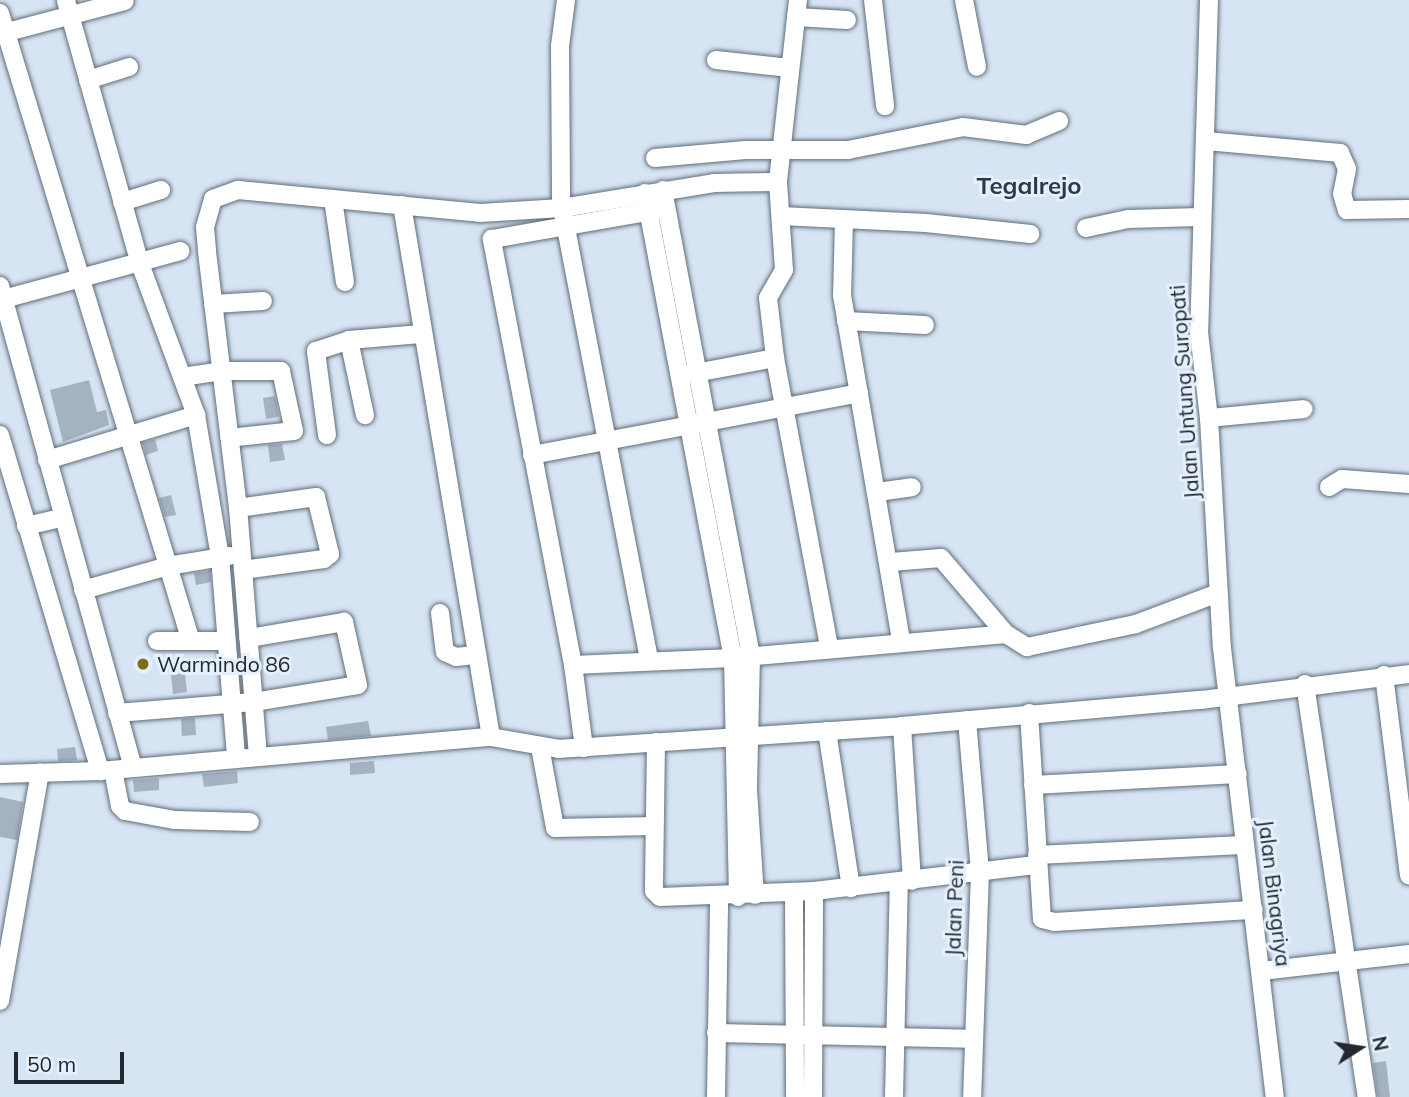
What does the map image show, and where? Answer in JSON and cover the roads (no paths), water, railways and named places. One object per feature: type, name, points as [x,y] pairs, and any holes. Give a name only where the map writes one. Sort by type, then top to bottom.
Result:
[{"type":"street","points":[[566,0],[560,46],[559,180],[563,212],[649,659]]},
{"type":"street","points":[[873,0],[885,106]]},
{"type":"street","points":[[964,0],[977,67]]},
{"type":"street","name":"Jalan Untung Suropati","points":[[1209,0],[1206,141],[1200,217],[1199,332],[1209,418],[1218,593],[1228,696]]},
{"type":"street","points":[[3,33],[68,8],[125,1]]},
{"type":"street","points":[[68,8],[140,264],[196,415],[234,559],[248,638],[258,756]]},
{"type":"street","points":[[829,647],[787,409],[775,358],[768,298],[783,270],[780,152],[797,8],[846,20]]},
{"type":"street","points":[[0,13],[3,33],[190,638]]},
{"type":"street","points":[[716,60],[790,68]]},
{"type":"street","points":[[88,80],[130,67]]},
{"type":"street","points":[[655,158],[848,150],[962,127],[1026,135],[1059,121]]},
{"type":"street","points":[[1206,141],[1340,153],[1347,169],[1342,194],[1347,210],[1409,209]]},
{"type":"street","points":[[584,748],[573,665],[492,239],[563,212],[654,192],[779,178]]},
{"type":"street","points":[[122,202],[161,190]]},
{"type":"street","points":[[236,758],[226,640],[238,508],[229,438],[216,371],[213,304],[205,227],[213,199],[238,190],[480,213],[656,211]]},
{"type":"street","points":[[654,192],[686,375],[751,655],[741,790],[746,896]]},
{"type":"street","points":[[333,199],[345,282]]},
{"type":"street","points":[[402,205],[421,334],[491,737]]},
{"type":"street","points":[[781,216],[926,223],[1030,234]]},
{"type":"street","points":[[1086,228],[1128,219],[1200,217]]},
{"type":"street","points":[[844,220],[841,270],[846,321],[891,562],[901,640]]},
{"type":"street","points":[[133,768],[1,295],[79,279],[180,251]]},
{"type":"street","points":[[213,304],[263,301]]},
{"type":"street","points":[[846,321],[925,325]]},
{"type":"street","points":[[327,435],[314,356],[319,348],[349,340],[421,334]]},
{"type":"street","points":[[349,340],[365,415]]},
{"type":"street","points":[[686,375],[775,358]]},
{"type":"street","points":[[182,377],[216,371],[281,371],[295,426],[290,433],[229,438]]},
{"type":"street","points":[[532,455],[608,439],[787,409],[859,393]]},
{"type":"street","points":[[1209,418],[1304,409]]},
{"type":"street","points":[[47,460],[196,415]]},
{"type":"street","points":[[697,426],[744,736]]},
{"type":"street","points":[[0,435],[26,526],[106,771],[120,806],[125,811],[175,820],[250,822]]},
{"type":"street","points":[[1329,487],[1342,479],[1409,484]]},
{"type":"street","points":[[878,492],[912,486]]},
{"type":"street","points":[[83,590],[168,566],[234,559],[324,559],[330,554],[316,497],[238,508]]},
{"type":"street","points":[[26,526],[62,518]]},
{"type":"street","points":[[891,562],[941,558],[1021,648],[1097,635],[1218,593]]},
{"type":"street","points":[[440,613],[445,652],[456,657],[475,655]]},
{"type":"street","points":[[117,713],[253,702],[358,685],[344,622],[248,638]]},
{"type":"street","points":[[573,665],[649,659],[733,658],[901,640],[1006,634]]},
{"type":"street","points":[[158,641],[190,638],[226,640]]},
{"type":"street","points":[[0,774],[106,771],[491,737],[540,747],[584,748],[902,726],[1228,696],[1305,684],[1409,674]]},
{"type":"street","points":[[1384,675],[1409,875]]},
{"type":"street","points":[[1305,684],[1367,1097]]},
{"type":"street","name":"Jalan Binagriya","points":[[1228,696],[1238,774],[1243,845],[1262,971],[1275,1097]]},
{"type":"street","points":[[1029,713],[1039,910],[1046,922],[1254,910]]},
{"type":"street","name":"Jalan Peni","points":[[967,720],[980,872],[971,1039],[972,1097]]},
{"type":"street","points":[[894,1097],[893,1040],[905,882],[902,726]]},
{"type":"street","points":[[827,731],[851,888]]},
{"type":"street","points":[[656,742],[654,891],[660,897],[746,896],[851,888],[980,872],[1037,860],[1243,845]]},
{"type":"street","points":[[540,747],[555,828],[654,826]]},
{"type":"street","points":[[0,1001],[40,772]]},
{"type":"street","points":[[1033,785],[1238,774]]},
{"type":"street","points":[[795,1097],[803,1036],[814,891]]},
{"type":"street","points":[[794,892],[803,1036],[813,1097]]},
{"type":"street","points":[[716,1097],[719,897]]},
{"type":"street","points":[[1262,971],[1409,954]]},
{"type":"street","points":[[716,1033],[893,1040],[971,1039]]},
{"type":"place","name":"Warmindo 86","points":[[143,664]]},
{"type":"district","name":"Tegalrejo","points":[[1029,186]]}]
